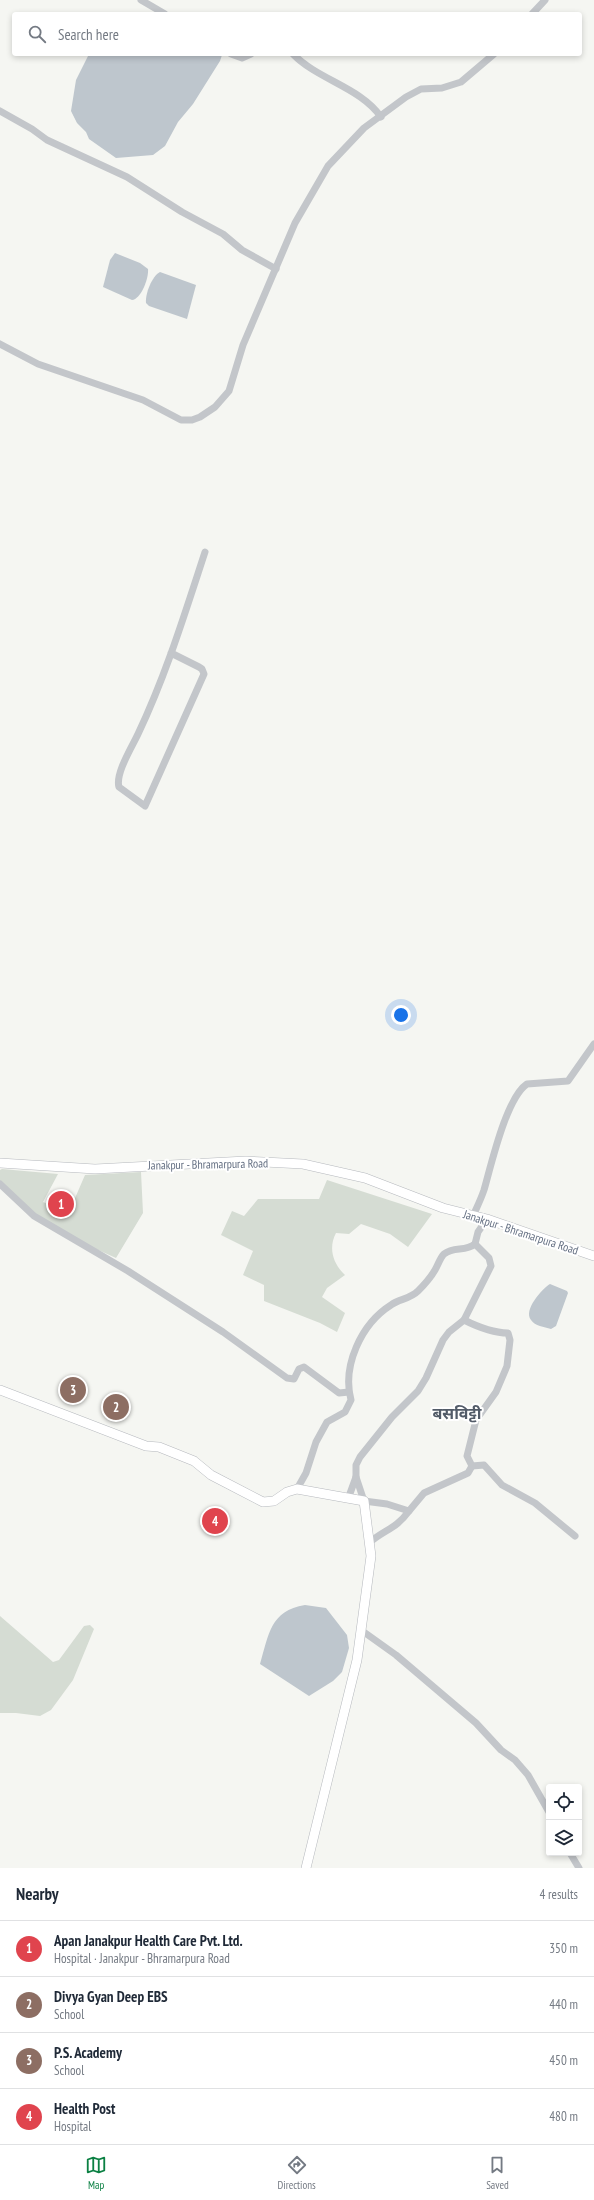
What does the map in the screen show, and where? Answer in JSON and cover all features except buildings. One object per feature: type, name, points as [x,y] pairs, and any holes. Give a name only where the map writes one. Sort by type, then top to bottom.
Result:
[{"type":"street","points":[[141,0],[162,12]]},
{"type":"street","points":[[534,12],[545,0]]},
{"type":"street","points":[[236,56],[242,58],[246,56]]},
{"type":"street","points":[[294,56],[307,67],[370,102],[381,117]]},
{"type":"street","points":[[0,344],[38,364],[143,400],[181,420],[192,420],[215,407],[229,391],[243,345],[295,223],[328,166],[364,128],[421,89],[442,88],[461,82],[492,56]]},
{"type":"street","points":[[0,111],[32,129],[47,140],[127,177],[182,212],[224,234],[242,250],[276,269]]},
{"type":"street","points":[[172,653],[199,666],[204,674],[145,806],[119,787],[119,775],[146,717],[172,653],[205,552]]},
{"type":"street","points":[[473,1216],[484,1190],[501,1134],[517,1094],[527,1084],[563,1083],[572,1079],[584,1057],[594,1044]]},
{"type":"street","name":"Janakpur - Bhramarpura Road","points":[[0,1163],[95,1170],[246,1161],[303,1164],[365,1178],[444,1208],[488,1219],[594,1256]]},
{"type":"street","points":[[0,1184],[34,1216],[150,1284],[223,1332],[258,1358],[266,1361],[287,1378],[294,1379],[299,1369],[304,1368],[339,1393],[349,1392]]},
{"type":"street","points":[[298,1489],[306,1473],[316,1442],[327,1422],[345,1412],[351,1400],[349,1392],[349,1363],[367,1330],[392,1304],[402,1302],[417,1292],[434,1271],[442,1255],[448,1252],[468,1249],[475,1244],[478,1232],[488,1219]]},
{"type":"street","points":[[306,1868],[357,1660],[371,1556],[364,1502],[356,1477],[356,1465],[360,1457],[392,1417],[418,1391],[426,1378],[443,1340],[449,1332],[464,1320],[491,1266],[489,1258],[475,1244]]},
{"type":"street","points":[[464,1320],[477,1327],[499,1333],[508,1333],[510,1340],[507,1366],[503,1380],[492,1399],[476,1420],[467,1456],[472,1466]]},
{"type":"street","points":[[0,1390],[146,1446],[159,1447],[174,1452],[194,1461],[211,1475],[264,1502],[274,1501],[287,1492],[298,1489],[364,1502],[388,1504],[408,1511]]},
{"type":"street","points":[[472,1466],[484,1465],[502,1485],[535,1503],[574,1536]]},
{"type":"street","points":[[370,1543],[377,1536],[399,1523],[424,1493],[468,1473],[472,1466]]},
{"type":"street","points":[[348,1499],[356,1477]]},
{"type":"street","points":[[361,1630],[396,1655],[476,1724],[501,1750],[515,1760],[528,1775],[546,1807]]},
{"type":"street","points":[[572,1856],[579,1868]]},
{"type":"shaded area","points":[[88,56],[222,56],[193,104],[178,122],[165,146],[153,155],[116,158],[89,139],[86,132],[77,123],[71,111],[76,80]]},
{"type":"shaded area","points":[[115,253],[140,263],[148,269],[144,288],[135,299],[132,300],[103,287],[110,260]]},
{"type":"shaded area","points":[[160,272],[196,285],[187,319],[149,306],[146,303],[147,295],[154,277]]},
{"type":"shaded area","points":[[0,1170],[58,1174],[43,1202],[69,1212],[85,1175],[141,1172],[143,1213],[116,1258],[85,1244],[37,1215],[0,1182]]},
{"type":"shaded area","points":[[327,1180],[432,1214],[408,1247],[390,1234],[361,1224],[349,1234],[336,1233],[332,1244],[333,1256],[337,1266],[345,1275],[327,1288],[322,1297],[345,1313],[337,1332],[320,1323],[264,1301],[264,1285],[243,1275],[253,1251],[221,1235],[232,1211],[244,1216],[258,1199],[319,1199]]},
{"type":"shaded area","points":[[550,1284],[567,1291],[568,1293],[556,1326],[551,1329],[535,1324],[529,1316],[529,1311],[534,1300]]},
{"type":"shaded area","points":[[305,1605],[326,1608],[347,1635],[349,1648],[342,1672],[333,1681],[309,1696],[260,1664],[269,1634],[278,1618],[293,1608]]},
{"type":"shaded area","points":[[0,1616],[53,1662],[59,1660],[84,1626],[90,1625],[94,1629],[73,1680],[51,1710],[40,1716],[0,1713]]},
{"type":"place","name":"Apan Janakpur Health Care Pvt. Ltd.","points":[[61,1204]]},
{"type":"place","name":"P.S. Academy","points":[[73,1390]]},
{"type":"place","name":"Divya Gyan Deep EBS","points":[[116,1407]]},
{"type":"place","name":"Health Post","points":[[215,1521]]},
{"type":"district","name":"बसविट्टी","points":[[457,1413]]}]
